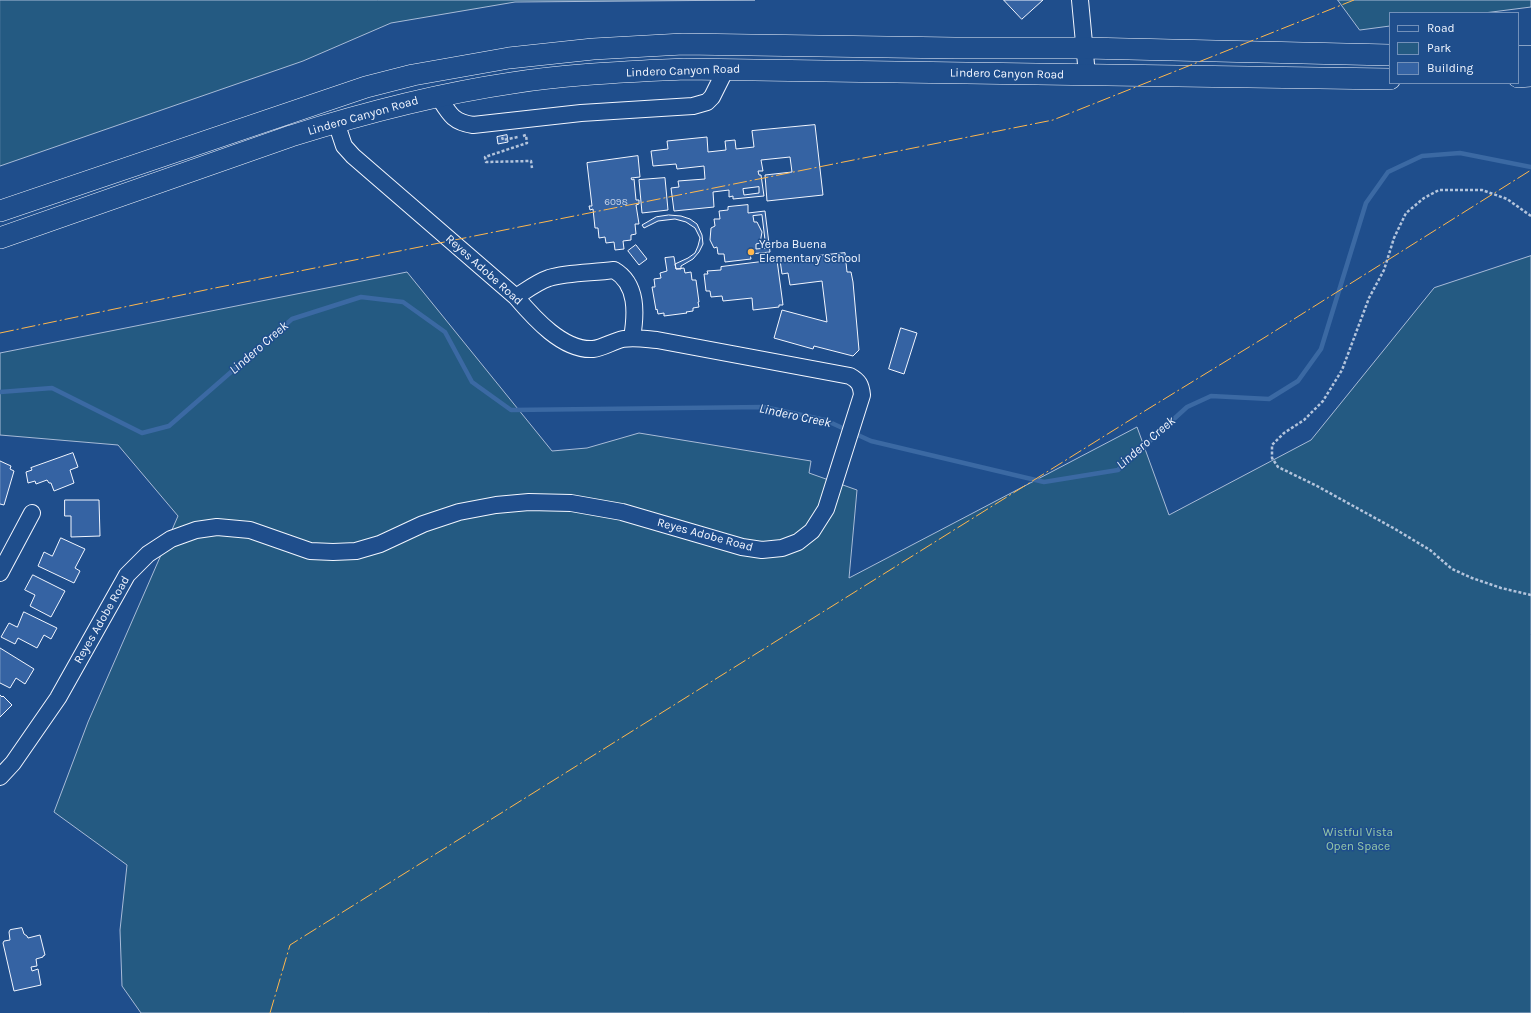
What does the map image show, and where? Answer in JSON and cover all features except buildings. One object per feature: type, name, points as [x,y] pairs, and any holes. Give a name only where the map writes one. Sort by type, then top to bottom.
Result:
[{"type":"main road","name":"Lindero Canyon Road","points":[[0,211],[366,87],[413,75],[509,58],[593,49],[683,44],[955,48],[1085,48],[1389,55]]},
{"type":"main road","points":[[1519,56],[1531,56]]},
{"type":"main road","name":"Lindero Canyon Road","points":[[0,238],[190,173],[291,136],[336,122],[419,100],[512,83],[596,74],[684,69],[1389,79]]},
{"type":"main road","points":[[1519,77],[1531,76]]},
{"type":"main road","points":[[181,149],[190,173]]},
{"type":"street","points":[[1080,0],[1087,75]]},
{"type":"street","points":[[438,96],[449,113],[458,122],[473,125],[581,113],[693,106],[707,102],[712,97],[726,69]]},
{"type":"street","name":"Reyes Adobe Road","points":[[0,777],[13,763],[58,698],[127,575],[148,554],[171,539],[196,530],[217,527],[250,530],[310,551],[356,551],[380,544],[422,524],[460,512],[496,505],[529,502],[571,503],[622,512],[742,547],[762,550],[782,548],[798,542],[812,531],[826,509],[860,404],[862,395],[861,385],[856,379],[850,376],[657,340],[632,338],[621,339],[593,349],[575,346],[563,340],[534,318],[516,296],[353,156],[344,146],[336,122]]},
{"type":"street","points":[[516,296],[536,283],[553,277],[614,270],[628,282],[630,288],[636,317],[632,338]]},
{"type":"street","points":[[0,573],[5,550],[32,513]]},
{"type":"path","points":[[500,122],[503,140],[526,135],[527,143],[485,157],[486,162],[531,161],[532,168]]},
{"type":"path","points":[[1531,216],[1507,199],[1482,190],[1439,190],[1424,198],[1406,213],[1394,238],[1384,270],[1369,298],[1342,370],[1323,401],[1304,420],[1284,432],[1272,445],[1272,458],[1278,467],[1317,486],[1430,550],[1452,569],[1501,588],[1531,595]]},
{"type":"green space","points":[[0,0],[755,0],[515,2],[391,23],[303,61],[0,166]]},
{"type":"green space","points":[[1338,0],[1531,0],[1531,7],[1492,12],[1389,12],[1389,26],[1360,30]]},
{"type":"green space","name":"Wistful Vista Open Space","points":[[1531,256],[1531,1013],[141,1013],[122,986],[120,930],[127,865],[54,812],[88,722],[178,516],[118,445],[0,435],[0,353],[407,272],[552,451],[587,448],[639,433],[811,461],[809,473],[857,490],[849,578],[1137,427],[1169,515],[1311,440],[1434,288]]},
{"type":"waterway","name":"Lindero Creek","points":[[0,392],[52,388],[142,433],[169,426],[292,319],[361,297],[403,302],[445,332],[472,382],[511,410],[764,407],[825,420],[871,441],[1044,482],[1118,470],[1187,407],[1211,396],[1269,399],[1298,381],[1321,349],[1366,203],[1388,172],[1422,156],[1460,153],[1531,167]]},
{"type":"power","points":[[0,333],[210,289],[1053,120],[1354,0]]},
{"type":"power","points":[[270,1013],[290,945],[1531,170]]},
{"type":"place","name":"Yerba Buena Elementary School","points":[[751,252]]}]
